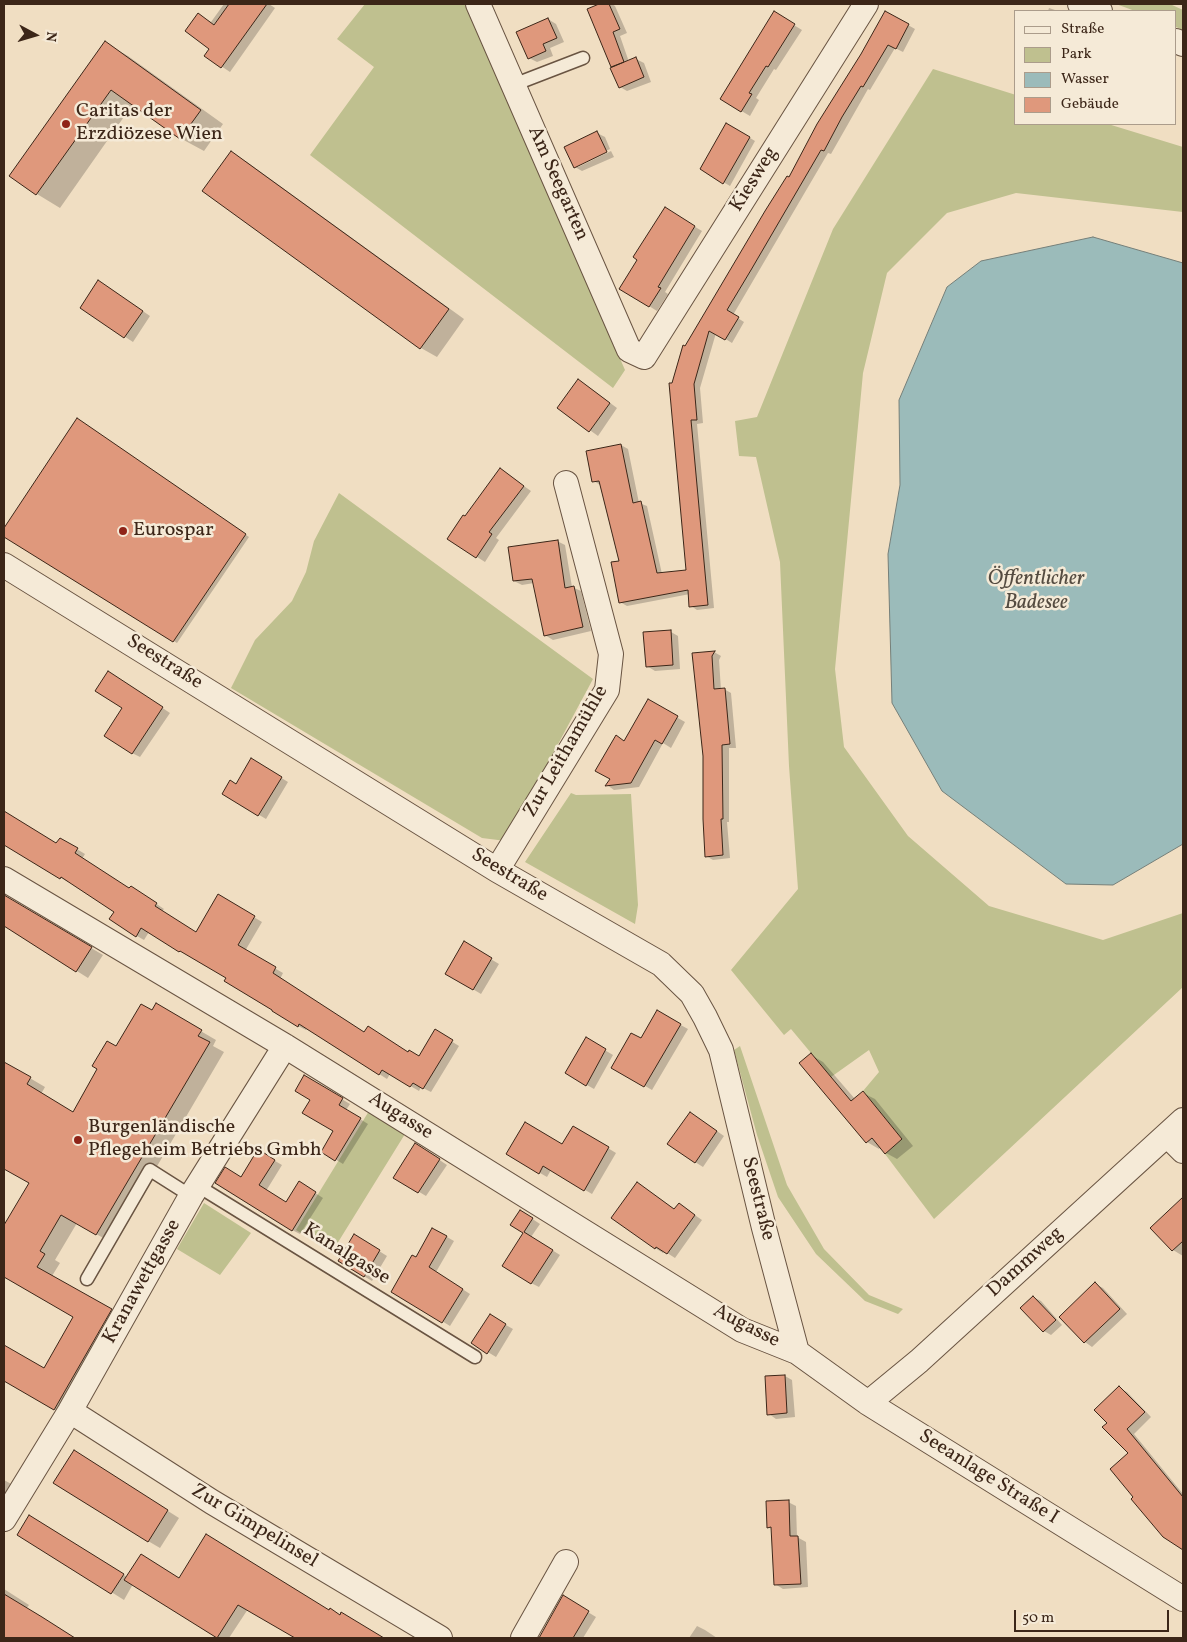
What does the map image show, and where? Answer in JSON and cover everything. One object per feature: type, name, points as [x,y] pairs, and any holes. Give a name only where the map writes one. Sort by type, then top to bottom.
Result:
[{"type":"street","name":"Am Seegarten","points":[[478,4],[629,350],[644,357]]},
{"type":"street","name":"Kiesweg","points":[[644,357],[866,4]]},
{"type":"street","points":[[1080,4],[1097,10]]},
{"type":"street","name":"Zur Leithamühle","points":[[497,870],[607,690],[611,654],[566,483]]},
{"type":"street","name":"Seestraße","points":[[4,565],[497,870],[661,964],[692,994],[721,1050],[764,1228],[797,1352]]},
{"type":"street","name":"Augasse","points":[[4,879],[284,1046],[742,1330],[797,1352]]},
{"type":"street","name":"Kranawettgasse","points":[[4,1519],[70,1412],[194,1191],[284,1046]]},
{"type":"street","name":"Dammweg","points":[[868,1403],[919,1361],[1178,1135]]},
{"type":"street","name":"Seeanlage Straße I","points":[[797,1352],[868,1403],[1183,1599]]},
{"type":"street","name":"Zur Gimpelinsel","points":[[70,1412],[220,1507],[440,1638]]},
{"type":"street","points":[[523,1638],[566,1562]]},
{"type":"lane","points":[[513,85],[582,58]]},
{"type":"lane","name":"Kanalgasse","points":[[87,1279],[150,1170],[194,1191],[475,1357]]},
{"type":"green space","points":[[365,4],[465,4],[625,370],[613,388],[310,155],[374,67],[337,39]]},
{"type":"green space","points":[[1116,4],[1170,4],[1183,10],[1183,30],[1177,27],[1177,10],[1132,10]]},
{"type":"green space","points":[[933,69],[1014,94],[1014,125],[1111,125],[1183,147],[1183,212],[1016,193],[947,213],[887,273],[863,373],[835,669],[844,747],[908,836],[989,906],[1103,940],[1183,913],[1183,987],[934,1219],[885,1154],[902,1139],[863,1091],[879,1072],[869,1050],[831,1077],[791,1029],[784,1035],[731,970],[798,889],[789,766],[780,562],[756,457],[739,456],[735,421],[757,417],[833,229]]},
{"type":"green space","points":[[339,493],[593,679],[506,841],[482,838],[231,688],[255,640],[292,601],[306,572],[314,541]]},
{"type":"green space","points":[[571,793],[576,795],[631,794],[638,905],[635,924],[525,862]]},
{"type":"green space","points":[[740,1046],[787,1185],[824,1249],[869,1295],[903,1309],[898,1314],[865,1301],[816,1254],[778,1197],[757,1135],[734,1050]]},
{"type":"green space","points":[[369,1111],[405,1134],[332,1252],[296,1230]]},
{"type":"green space","points":[[204,1203],[251,1233],[220,1275],[177,1249]]},
{"type":"water","name":"Öffentlicher Badesee","points":[[1093,237],[1183,263],[1183,844],[1113,885],[1066,884],[942,791],[892,703],[888,554],[900,485],[899,400],[947,287],[981,261]]},
{"type":"building","points":[[229,4],[267,4],[221,68],[204,56],[209,49],[185,31],[198,13],[214,25]]},
{"type":"building","points":[[599,4],[609,4],[620,29],[613,32],[624,62],[611,67],[587,9]]},
{"type":"building","points":[[774,11],[795,24],[749,93],[752,94],[741,112],[720,99]]},
{"type":"building","points":[[885,11],[909,24],[896,49],[888,45],[863,87],[861,86],[842,117],[824,151],[821,150],[727,310],[739,317],[725,340],[709,331],[694,384],[697,420],[691,420],[708,605],[689,607],[688,590],[619,603],[611,562],[619,561],[599,481],[592,482],[586,451],[621,444],[633,503],[641,501],[657,573],[686,570],[669,383],[672,383],[683,345],[685,346],[787,176],[789,177],[817,124],[861,54]]},
{"type":"building","points":[[548,18],[557,38],[543,44],[546,51],[528,59],[516,32]]},
{"type":"building","name":"Caritas der Erzdiözese Wien","points":[[105,41],[201,110],[180,139],[111,90],[36,195],[9,176]]},
{"type":"building","points":[[636,57],[644,77],[619,88],[610,68]]},
{"type":"building","points":[[726,123],[750,137],[723,184],[700,169]]},
{"type":"building","points":[[597,131],[607,152],[574,168],[564,147]]},
{"type":"building","points":[[231,151],[449,309],[420,349],[202,191]]},
{"type":"building","points":[[665,207],[695,226],[658,287],[661,288],[649,307],[619,289],[637,260],[633,257]]},
{"type":"building","points":[[98,280],[143,311],[124,338],[80,308]]},
{"type":"building","points":[[578,379],[610,403],[589,432],[557,408]]},
{"type":"building","name":"Eurospar","points":[[77,418],[246,534],[173,642],[4,537],[4,528]]},
{"type":"building","points":[[500,468],[524,486],[489,532],[492,534],[476,558],[447,539],[463,515],[465,516]]},
{"type":"building","points":[[558,540],[565,588],[574,586],[583,627],[544,636],[532,579],[513,581],[508,547]]},
{"type":"building","points":[[671,630],[673,665],[646,667],[643,632]]},
{"type":"building","points":[[715,651],[712,656],[714,689],[725,688],[730,744],[722,745],[723,819],[721,819],[723,855],[705,857],[703,756],[692,653]]},
{"type":"building","points":[[108,671],[163,707],[132,754],[104,736],[122,708],[95,691]]},
{"type":"building","points":[[648,699],[678,716],[662,744],[655,740],[631,783],[605,786],[610,779],[595,771],[616,735],[624,741]]},
{"type":"building","points":[[251,758],[282,777],[258,816],[222,794],[230,780],[236,784]]},
{"type":"building","points":[[4,811],[56,843],[60,838],[78,848],[75,853],[129,888],[131,886],[157,903],[155,906],[196,932],[218,894],[255,916],[238,945],[276,967],[273,973],[364,1032],[368,1026],[408,1052],[409,1050],[419,1056],[435,1029],[453,1040],[423,1089],[413,1083],[410,1087],[382,1070],[379,1075],[299,1024],[298,1027],[224,981],[226,978],[141,928],[136,937],[109,919],[114,912],[61,877],[60,879],[4,845]]},
{"type":"building","points":[[4,895],[92,947],[76,972],[4,926]]},
{"type":"building","points":[[464,941],[492,958],[473,990],[445,974]]},
{"type":"building","name":"Burgenländische Pflegeheim Betriebs Gmbh","points":[[156,1003],[202,1030],[198,1036],[210,1042],[96,1235],[61,1215],[40,1251],[45,1254],[37,1267],[112,1309],[54,1410],[4,1381],[4,1345],[44,1368],[73,1317],[4,1277],[4,1225],[29,1183],[4,1169],[4,1062],[31,1077],[27,1084],[73,1112],[97,1069],[92,1066],[107,1041],[116,1046],[141,1004],[152,1010]]},
{"type":"building","points":[[657,1010],[681,1024],[644,1087],[611,1068],[631,1033],[641,1038]]},
{"type":"building","points":[[586,1037],[606,1049],[586,1086],[565,1073]]},
{"type":"building","points":[[811,1053],[851,1101],[863,1091],[902,1139],[885,1154],[872,1138],[866,1143],[799,1063]]},
{"type":"building","points":[[304,1075],[343,1098],[339,1105],[361,1118],[335,1161],[321,1152],[333,1131],[302,1113],[310,1100],[295,1091]]},
{"type":"building","points":[[690,1112],[717,1131],[695,1163],[667,1144]]},
{"type":"building","points":[[525,1122],[562,1144],[573,1126],[609,1147],[584,1191],[543,1166],[539,1174],[506,1154]]},
{"type":"building","points":[[415,1143],[440,1159],[418,1193],[393,1178]]},
{"type":"building","points":[[258,1149],[275,1160],[259,1185],[286,1202],[299,1181],[316,1192],[292,1231],[215,1183],[225,1167],[241,1177]]},
{"type":"building","points":[[637,1182],[674,1209],[679,1203],[695,1215],[667,1254],[656,1247],[655,1249],[611,1218]]},
{"type":"building","points":[[1183,1197],[1183,1241],[1172,1251],[1150,1228]]},
{"type":"building","points":[[520,1210],[533,1218],[524,1232],[553,1250],[531,1284],[502,1266],[523,1233],[510,1225]]},
{"type":"building","points":[[432,1228],[447,1236],[429,1267],[463,1289],[442,1323],[391,1292],[412,1255],[416,1257]]},
{"type":"building","points":[[354,1234],[380,1250],[364,1277],[338,1261]]},
{"type":"building","points":[[1095,1282],[1120,1309],[1084,1343],[1059,1317]]},
{"type":"building","points":[[1033,1296],[1056,1320],[1043,1332],[1020,1308]]},
{"type":"building","points":[[490,1314],[506,1324],[487,1354],[471,1343]]},
{"type":"building","points":[[785,1375],[787,1413],[767,1415],[765,1376]]},
{"type":"building","points":[[1119,1386],[1145,1412],[1127,1429],[1183,1497],[1183,1550],[1163,1537],[1131,1499],[1133,1497],[1110,1469],[1128,1453],[1102,1427],[1107,1423],[1094,1410]]},
{"type":"building","points":[[74,1450],[168,1510],[148,1542],[53,1483]]},
{"type":"building","points":[[789,1500],[790,1536],[798,1536],[801,1584],[774,1585],[771,1527],[767,1528],[766,1501]]},
{"type":"building","points":[[29,1515],[124,1574],[111,1594],[17,1535]]},
{"type":"building","points":[[206,1534],[329,1610],[330,1608],[340,1615],[341,1612],[384,1638],[295,1638],[238,1605],[217,1638],[124,1580],[141,1554],[179,1578]]},
{"type":"building","points":[[4,1594],[42,1617],[75,1638],[4,1638]]},
{"type":"building","points":[[563,1595],[589,1611],[573,1638],[539,1638]]},
{"type":"place","name":"Caritas der Erzdiözese Wien","points":[[66,124]]},
{"type":"place","name":"Eurospar","points":[[123,531]]},
{"type":"place","name":"Burgenländische Pflegeheim Betriebs Gmbh","points":[[78,1140]]}]
